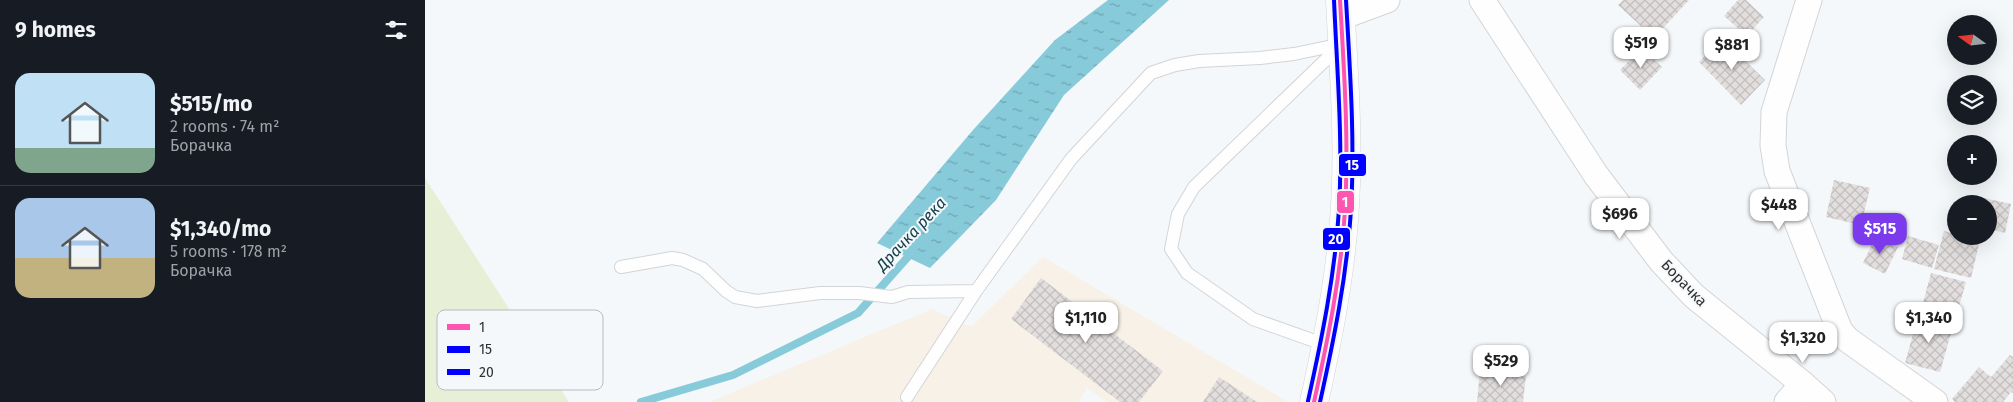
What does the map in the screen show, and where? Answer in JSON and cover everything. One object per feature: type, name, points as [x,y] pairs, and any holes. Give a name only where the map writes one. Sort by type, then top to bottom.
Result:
[{"type":"main road","points":[[1314,402],[1326,345],[1341,246],[1346,185],[1347,130],[1340,8]]},
{"type":"street","points":[[1340,8],[1387,0]]},
{"type":"street","name":"Борачка","points":[[1482,0],[1595,174],[1661,261],[1694,296],[1795,393],[1823,402]]},
{"type":"street","points":[[1809,0],[1774,112],[1773,145],[1777,171],[1840,330],[1848,340],[1935,402]]},
{"type":"lane","points":[[907,397],[975,291],[1071,159],[1151,72],[1199,61],[1268,57],[1342,44]]},
{"type":"lane","points":[[1326,345],[1253,319],[1187,273],[1171,249],[1178,214],[1194,187],[1342,44]]},
{"type":"lane","points":[[621,267],[672,258],[683,260],[703,269],[735,297],[757,302],[820,293],[859,292],[892,297],[908,292],[975,291]]},
{"type":"shaded area","points":[[1043,257],[1287,402],[1107,402],[1087,388],[1079,402],[709,402],[932,309],[971,327]]},
{"type":"green space","points":[[425,178],[510,310],[437,310],[437,390],[561,390],[569,402],[425,402]]},
{"type":"water","points":[[1108,0],[1169,0],[1064,95],[996,200],[930,268],[877,243],[973,130],[1055,40]]},
{"type":"building","points":[[1623,0],[1689,0],[1654,38],[1618,5]]},
{"type":"building","points":[[1738,0],[1746,0],[1764,17],[1747,36],[1724,16]]},
{"type":"building","points":[[1722,38],[1765,80],[1741,105],[1699,62]]},
{"type":"building","points":[[1642,48],[1662,67],[1640,90],[1620,70]]},
{"type":"building","points":[[1834,180],[1870,188],[1861,225],[1826,217]]},
{"type":"building","points":[[1997,201],[2011,204],[2005,233],[1997,231]]},
{"type":"building","points":[[1944,231],[1947,232],[1947,245],[1979,245],[1971,278],[1934,269]]},
{"type":"building","points":[[1876,236],[1898,247],[1885,274],[1863,263]]},
{"type":"building","points":[[1908,236],[1939,245],[1932,268],[1902,259]]},
{"type":"building","points":[[1931,273],[1966,282],[1954,324],[1920,314]]},
{"type":"building","points":[[1041,278],[1163,371],[1139,402],[1120,402],[1011,319]]},
{"type":"building","points":[[1918,316],[1953,326],[1940,372],[1905,363]]},
{"type":"building","points":[[2010,355],[2013,357],[2013,393],[2011,392],[2003,402],[1955,402],[1952,399],[1979,367],[1991,377]]},
{"type":"building","points":[[1480,370],[1526,376],[1523,402],[1477,402]]},
{"type":"building","points":[[1219,377],[1257,402],[1203,402]]},
{"type":"waterway","name":"Драчка река","points":[[641,402],[733,375],[858,313],[914,250]]},
{"type":"transit line","name":"20","points":[[1308,401],[1327,306],[1339,209],[1340,131],[1334,0]]},
{"type":"transit line","name":"1","points":[[1314,402],[1333,307],[1345,210],[1346,131],[1340,0]]},
{"type":"transit line","name":"15","points":[[1320,402],[1339,307],[1351,210],[1352,131],[1346,0]]}]
